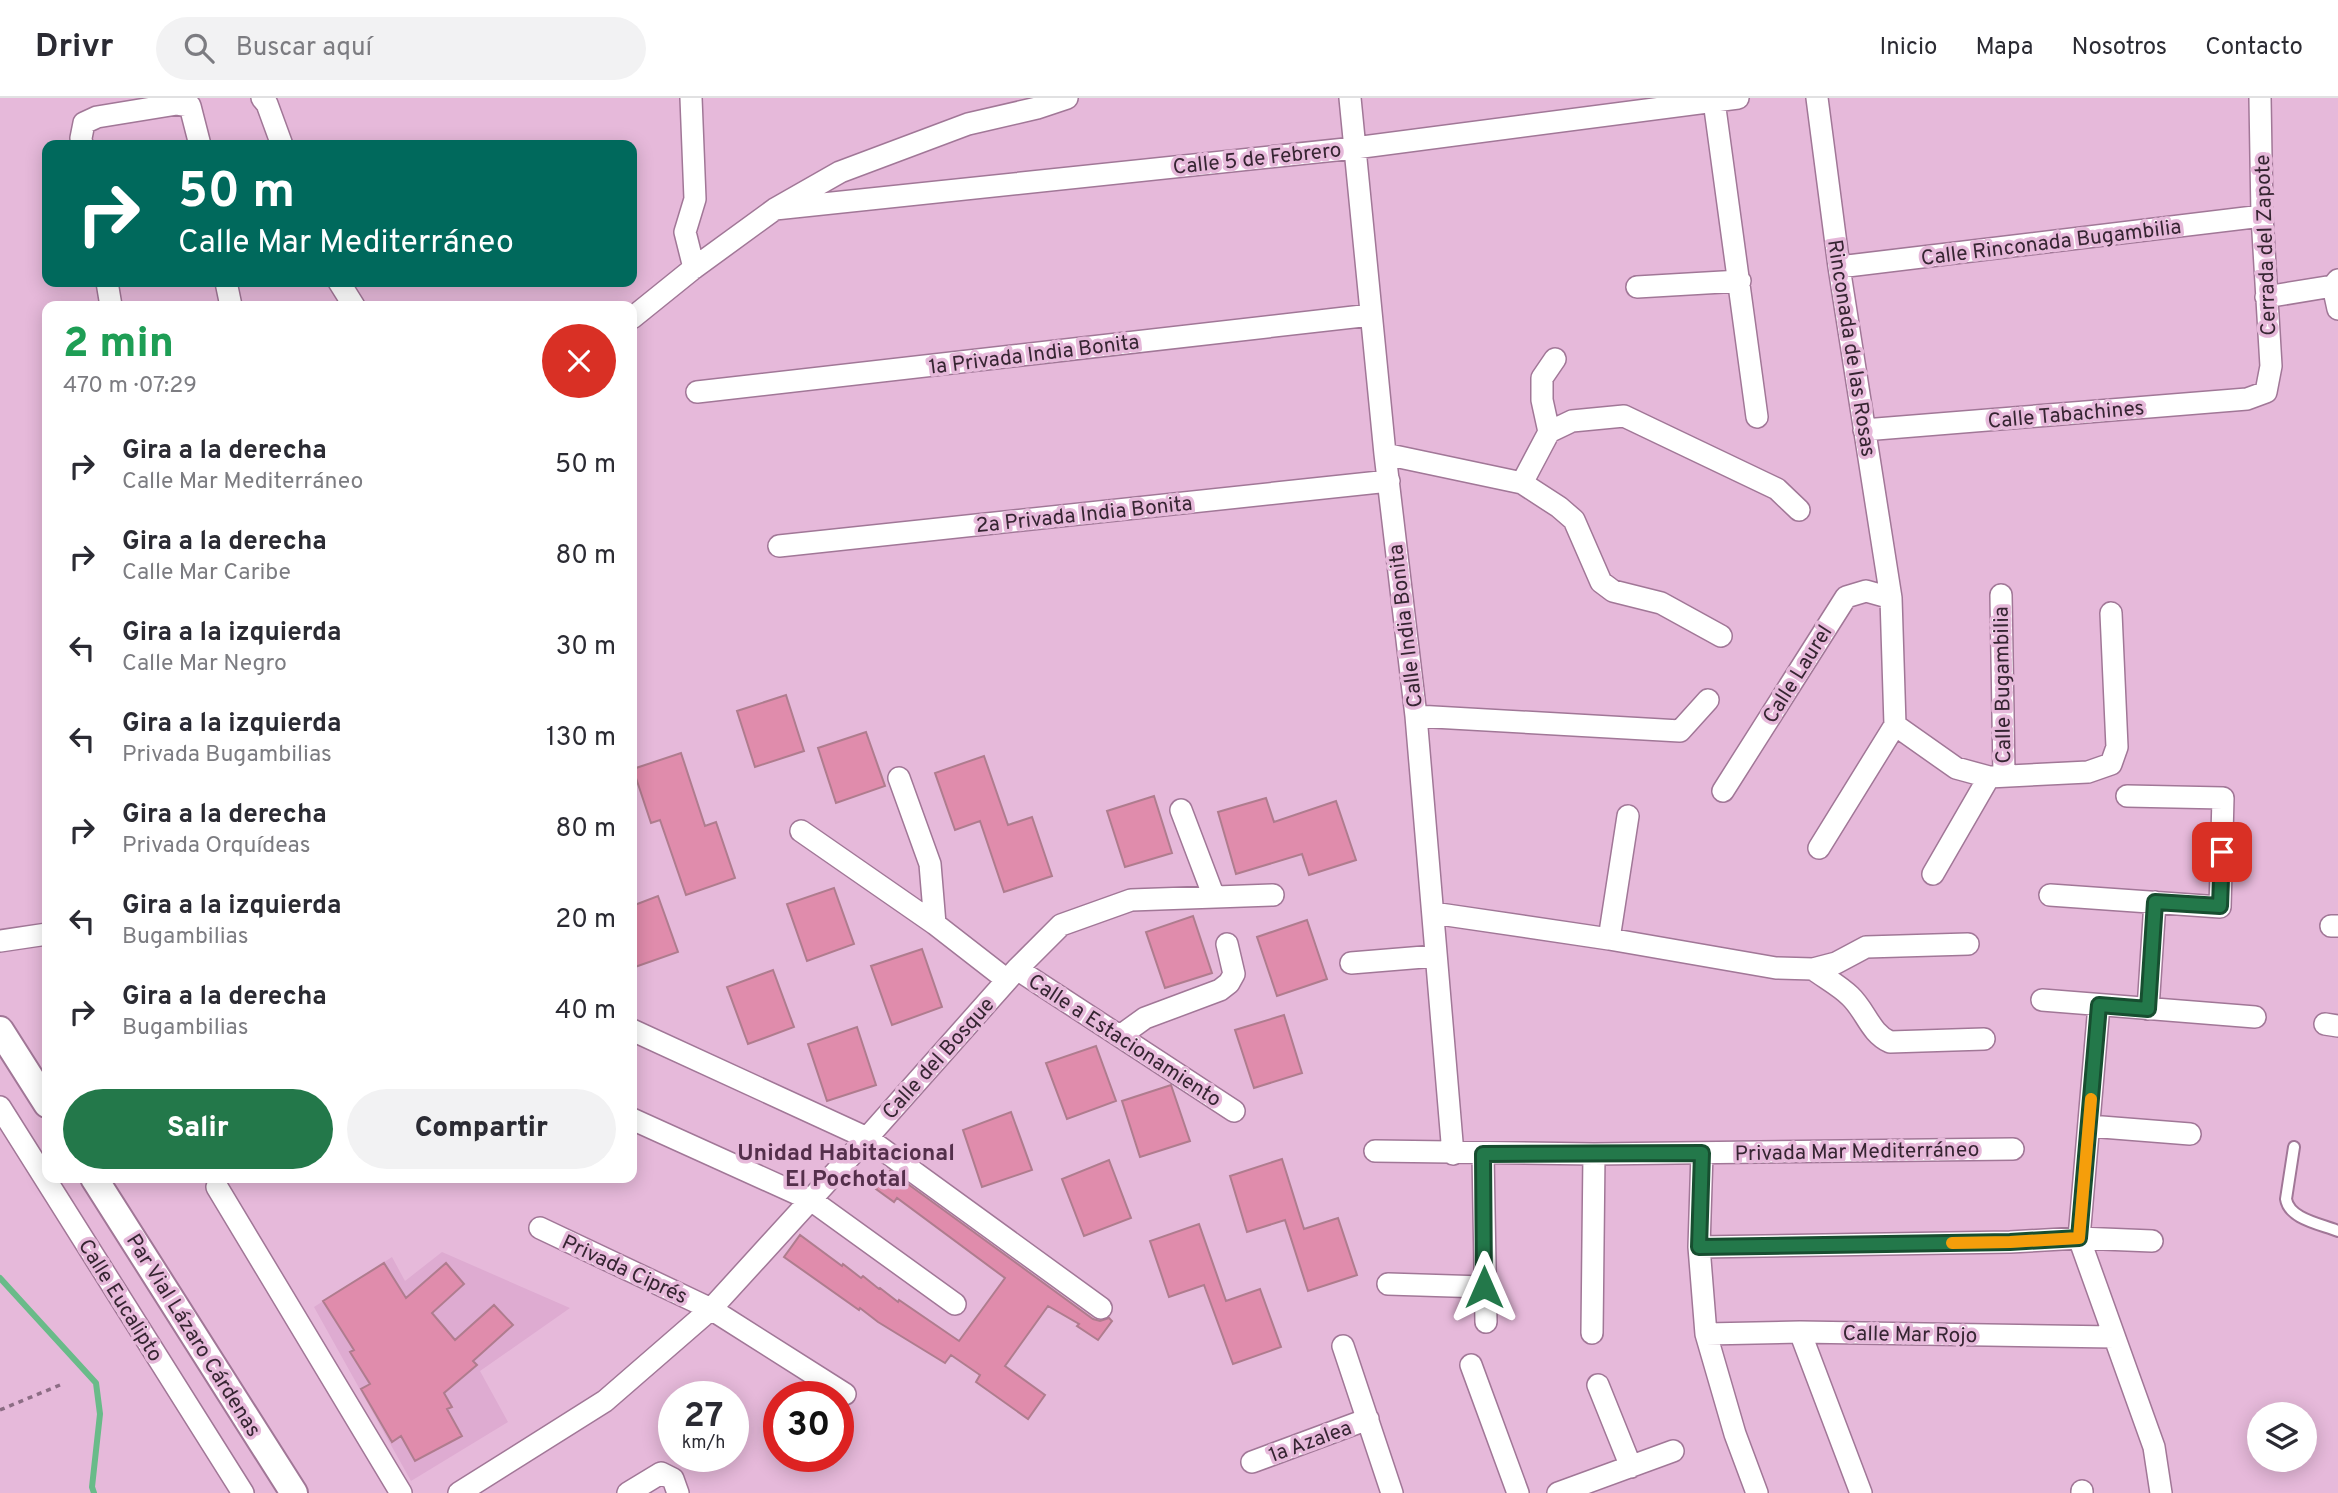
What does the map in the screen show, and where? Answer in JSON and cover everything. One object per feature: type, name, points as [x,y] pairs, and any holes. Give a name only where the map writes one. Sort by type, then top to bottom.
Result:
[{"type":"street","points":[[262,98],[267,104],[280,140]]},
{"type":"street","points":[[691,98],[695,199],[685,232],[694,268]]},
{"type":"street","points":[[637,314],[775,209],[840,172],[968,124],[1067,98]]},
{"type":"street","name":"Calle India Bonita","points":[[1350,98],[1385,454],[1416,716],[1453,1154]]},
{"type":"street","name":"Calle 5 de Febrero","points":[[775,209],[1355,148],[1738,98]]},
{"type":"street","name":"Rinconada de las Rosas","points":[[1816,98],[1839,267],[1891,598],[1895,725]]},
{"type":"street","name":"Cerrada del Zapote","points":[[2260,98],[2266,297],[2271,366],[2266,391]]},
{"type":"street","points":[[1714,101],[1757,417]]},
{"type":"street","points":[[81,140],[84,123],[97,117],[177,104],[190,106],[199,140]]},
{"type":"street","name":"Calle Rinconada Bugambilia","points":[[1839,267],[2263,216]]},
{"type":"street","points":[[1637,287],[1740,281]]},
{"type":"street","points":[[2266,297],[2335,283],[2338,309]]},
{"type":"street","name":"1a Privada India Bonita","points":[[697,392],[1371,315]]},
{"type":"street","points":[[1549,432],[1542,400],[1542,378],[1555,359]]},
{"type":"street","name":"Calle Tabachines","points":[[1864,430],[2247,399],[2266,391]]},
{"type":"street","points":[[1522,483],[1549,432],[1572,421],[1624,416],[1777,489],[1799,510]]},
{"type":"street","points":[[1385,454],[1522,483],[1574,520],[1601,582],[1613,592],[1661,603],[1721,636]]},
{"type":"street","name":"2a Privada India Bonita","points":[[779,546],[1389,481]]},
{"type":"street","name":"Calle Laurel","points":[[1723,792],[1846,597],[1866,591],[1891,598]]},
{"type":"street","name":"Calle Bugambilia","points":[[1933,874],[1996,776],[2001,595]]},
{"type":"street","points":[[1819,848],[1895,725],[1956,768],[1996,776],[2088,772],[2111,764],[2117,747],[2111,613]]},
{"type":"street","points":[[1416,716],[1680,731],[1708,700]]},
{"type":"street","points":[[899,778],[930,864],[935,925]]},
{"type":"street","points":[[2050,895],[2220,906],[2223,798],[2127,796]]},
{"type":"street","points":[[1181,810],[1214,897]]},
{"type":"street","points":[[1609,939],[1628,816]]},
{"type":"street","name":"Calle a Estacionamiento","points":[[802,831],[935,925],[1012,974],[1120,1036],[1234,1111]]},
{"type":"street","name":"Calle del Bosque","points":[[459,1493],[605,1401],[711,1309],[1012,974],[1061,925],[1131,900],[1273,895]]},
{"type":"street","points":[[2148,1009],[2155,902]]},
{"type":"street","points":[[1433,913],[1609,939],[1776,968],[1813,969],[1836,962],[1866,947],[1968,944]]},
{"type":"street","points":[[0,941],[42,938]]},
{"type":"street","points":[[1120,1036],[1145,1017],[1220,990],[1229,983],[1234,974],[1227,944]]},
{"type":"street","points":[[1351,962],[1436,956]]},
{"type":"street","points":[[1813,969],[1849,994],[1862,1009],[1877,1037],[1890,1042],[1984,1039]]},
{"type":"street","points":[[2042,1000],[2255,1017]]},
{"type":"street","points":[[2099,1005],[2079,1238],[2154,1447],[2161,1493]]},
{"type":"street","points":[[0,1030],[42,1096]]},
{"type":"street","points":[[637,1032],[867,1138],[1101,1308]]},
{"type":"street","name":"Calle Eucalipto","points":[[0,1107],[42,1174]]},
{"type":"street","points":[[637,1121],[811,1200],[955,1304]]},
{"type":"street","points":[[2088,1126],[2190,1134]]},
{"type":"street","name":"Privada Mar Mediterráneo","points":[[1453,1154],[2013,1149]]},
{"type":"street","points":[[1375,1151],[1453,1154]]},
{"type":"street","points":[[1702,1153],[1699,1247],[1706,1334],[1735,1434],[1757,1493]]},
{"type":"street","points":[[1483,1154],[1486,1322]]},
{"type":"street","points":[[1592,1333],[1594,1154]]},
{"type":"street","name":"Calle Eucalipto","points":[[48,1183],[243,1493]]},
{"type":"street","name":"Par Vial Lázaro Cárdenas","points":[[97,1183],[294,1493]]},
{"type":"street","points":[[217,1187],[401,1493]]},
{"type":"street","name":"Privada Ciprés","points":[[540,1228],[711,1309],[825,1381]]},
{"type":"street","points":[[1699,1247],[2010,1242],[2079,1238],[2152,1241]]},
{"type":"street","points":[[1388,1284],[1484,1287]]},
{"type":"street","points":[[1800,1332],[1861,1493]]},
{"type":"street","name":"Calle Mar Rojo","points":[[1706,1334],[1800,1332],[2114,1337]]},
{"type":"street","points":[[1343,1346],[1392,1493]]},
{"type":"street","points":[[1471,1365],[1518,1493]]},
{"type":"street","points":[[1598,1385],[1631,1467]]},
{"type":"street","name":"1a Azalea","points":[[1252,1462],[1368,1419]]},
{"type":"street","points":[[1558,1493],[1673,1451]]},
{"type":"street","points":[[628,1493],[661,1473],[673,1479],[678,1493]]},
{"type":"lane","points":[[2294,1147],[2287,1206],[2294,1213],[2338,1231]]},
{"type":"path","points":[[0,1410],[60,1385]]},
{"type":"shaded area","points":[[442,1252],[570,1308],[480,1371],[508,1422],[411,1481],[314,1307],[392,1257],[405,1281]]},
{"type":"building","points":[[786,695],[804,751],[755,767],[737,711]]},
{"type":"building","points":[[866,732],[885,786],[836,803],[818,748]]},
{"type":"building","points":[[681,753],[705,826],[716,822],[735,878],[686,895],[660,820],[651,823],[637,781],[637,768]]},
{"type":"building","points":[[984,756],[1008,825],[1032,817],[1052,876],[1004,892],[980,821],[955,830],[935,773]]},
{"type":"building","points":[[1154,796],[1172,853],[1125,867],[1107,811]]},
{"type":"building","points":[[1266,798],[1274,822],[1336,801],[1356,860],[1309,875],[1302,854],[1236,874],[1218,812]]},
{"type":"building","points":[[834,888],[854,944],[807,961],[787,904]]},
{"type":"building","points":[[658,896],[678,952],[637,966],[637,904]]},
{"type":"building","points":[[1193,916],[1212,973],[1165,988],[1146,932]]},
{"type":"building","points":[[1307,920],[1327,979],[1277,996],[1257,937]]},
{"type":"building","points":[[922,949],[942,1007],[892,1025],[871,966]]},
{"type":"building","points":[[773,970],[794,1027],[748,1044],[727,987]]},
{"type":"building","points":[[1284,1015],[1302,1073],[1254,1088],[1235,1030]]},
{"type":"building","points":[[857,1027],[876,1085],[827,1101],[808,1044]]},
{"type":"building","points":[[1096,1046],[1116,1101],[1067,1119],[1046,1063]]},
{"type":"building","points":[[1171,1085],[1190,1141],[1140,1157],[1122,1101]]},
{"type":"building","points":[[1011,1112],[1032,1170],[982,1187],[963,1130]]},
{"type":"building","points":[[1282,1159],[1304,1229],[1338,1218],[1357,1275],[1308,1291],[1285,1220],[1247,1232],[1230,1176]]},
{"type":"building","points":[[1109,1160],[1131,1218],[1084,1236],[1062,1179]]},
{"type":"building","points":[[890,1171],[1093,1319],[1100,1321],[1109,1318],[1112,1321],[1098,1340],[1077,1326],[1079,1324],[1048,1306],[1005,1366],[1045,1395],[1028,1419],[976,1382],[980,1375],[951,1355],[945,1363],[860,1308],[859,1310],[784,1257],[800,1235],[842,1266],[843,1264],[861,1278],[863,1276],[959,1341],[1005,1278],[897,1198],[894,1202],[876,1189]]},
{"type":"building","points":[[1199,1224],[1226,1301],[1260,1289],[1281,1347],[1233,1364],[1204,1285],[1169,1297],[1150,1241]]},
{"type":"building","points":[[384,1263],[406,1298],[446,1263],[464,1284],[432,1313],[455,1340],[494,1305],[513,1325],[473,1361],[477,1365],[444,1393],[452,1407],[447,1409],[462,1436],[415,1461],[401,1436],[392,1442],[361,1389],[370,1384],[350,1352],[354,1350],[323,1301]]},
{"type":"waterway","points":[[0,1278],[96,1383],[100,1414],[92,1487],[94,1493]]},
{"type":"slow traffic","points":[[1952,1243],[2079,1238],[2091,1099]]},
{"type":"district","name":"Unidad Habitacional El Pochotal","points":[[846,1165]]},
{"type":"route","points":[[1484,1287],[1483,1154],[1702,1153],[1699,1247],[2010,1242],[2079,1238],[2099,1005],[2148,1009],[2155,902],[2220,906],[2222,852]]}]
